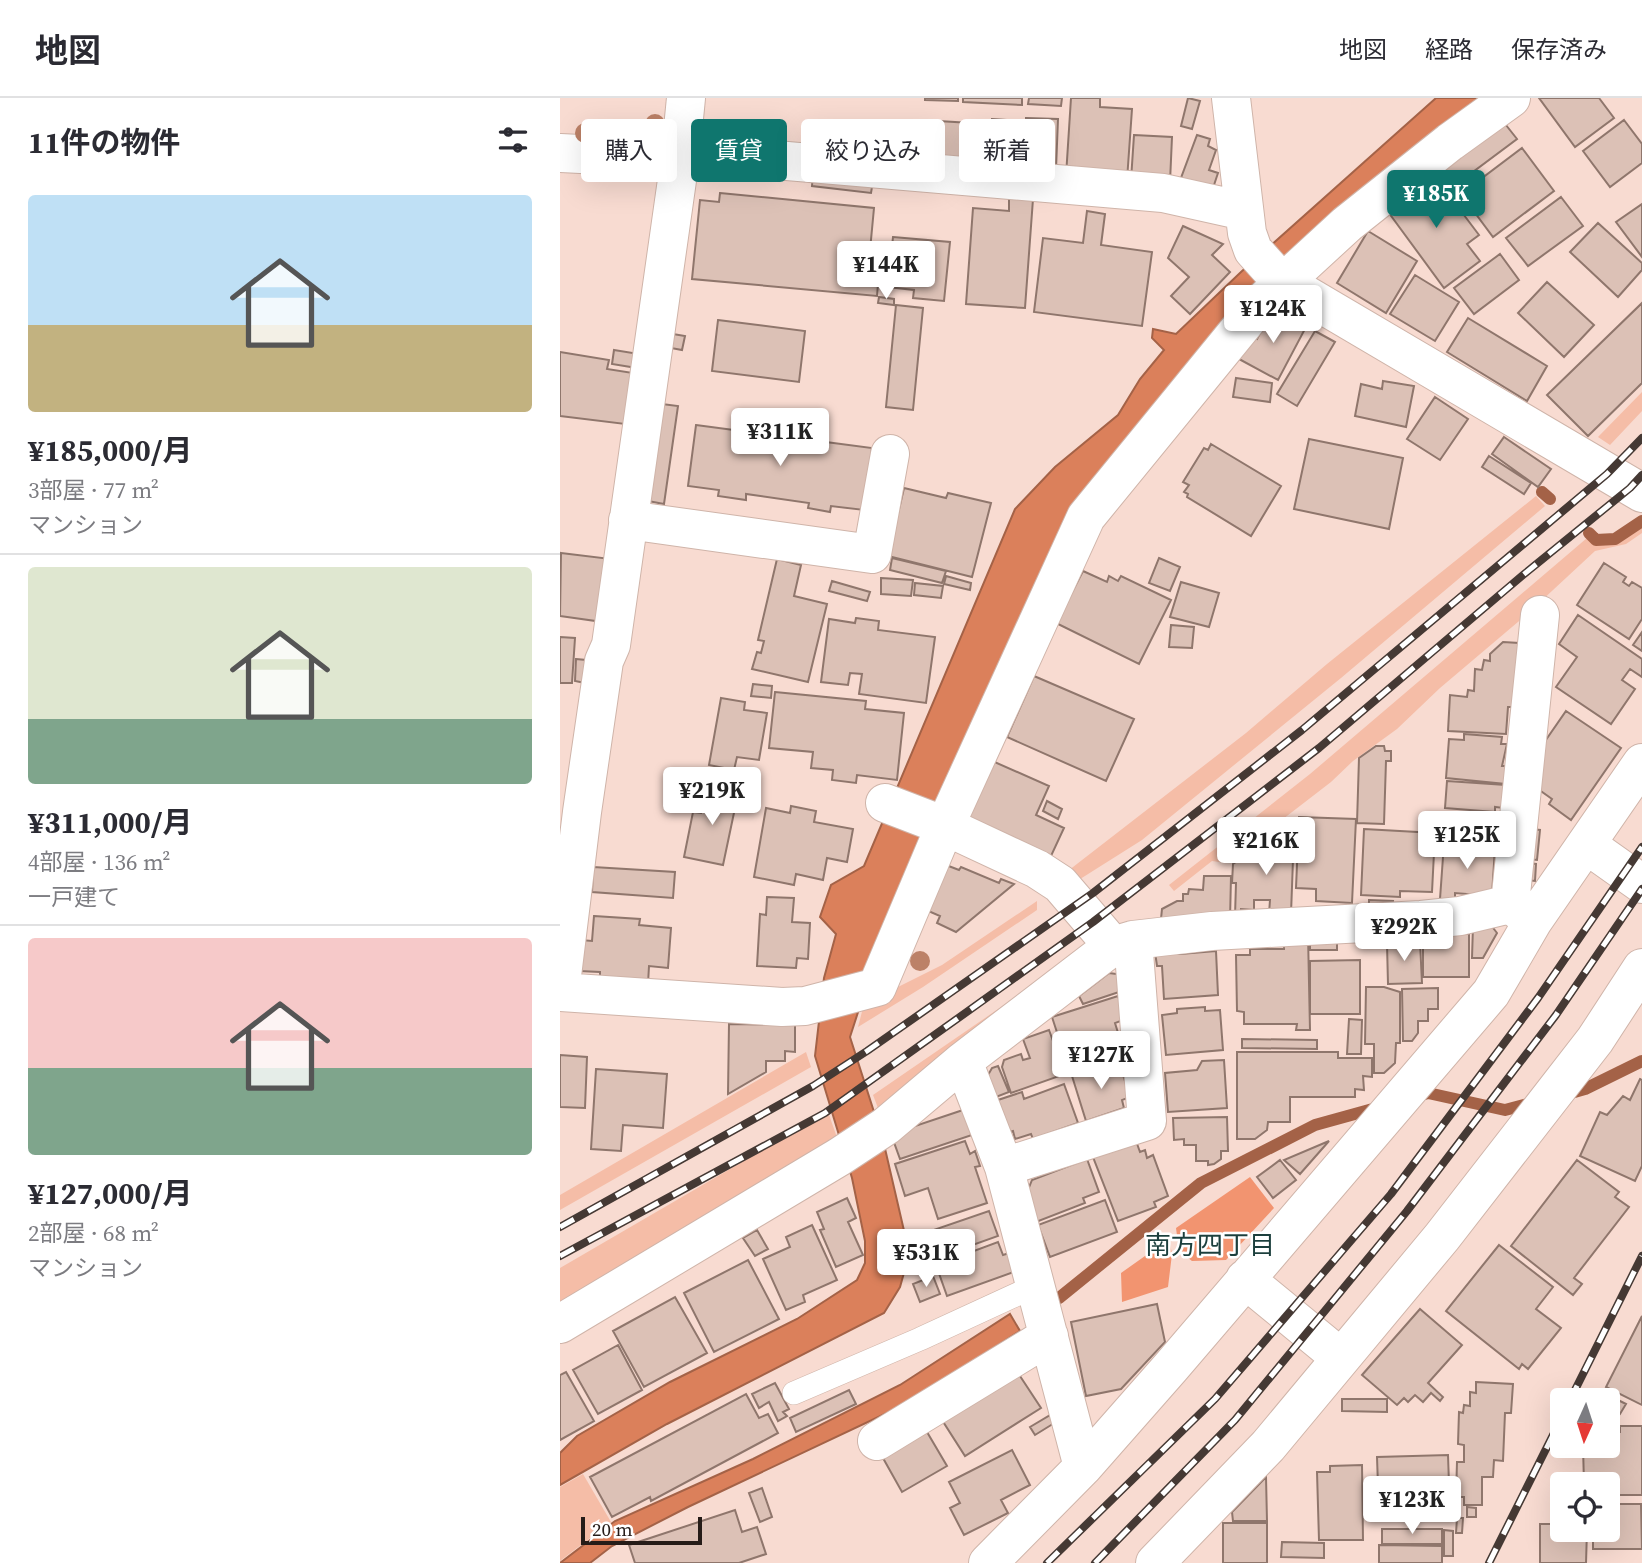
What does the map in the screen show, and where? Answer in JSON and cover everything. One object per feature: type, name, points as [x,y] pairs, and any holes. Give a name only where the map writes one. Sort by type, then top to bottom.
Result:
[{"type":"street","points":[[686,98],[611,645],[604,661],[584,798],[560,992],[782,1007],[818,1003],[877,987],[942,825],[1086,517],[1281,280],[1450,142],[1511,98]]},
{"type":"street","points":[[1231,98],[1247,233],[1253,250],[1281,280],[1642,493]]},
{"type":"street","points":[[560,153],[680,155],[1163,193],[1244,211]]},
{"type":"street","points":[[628,520],[872,554],[890,454]]},
{"type":"street","points":[[1006,1557],[1491,993],[1521,912],[1540,615]]},
{"type":"street","points":[[560,1324],[886,1126],[963,1061],[1123,943],[1212,931],[1521,912],[1587,845],[1642,763]]},
{"type":"street","points":[[887,804],[942,825],[1037,870],[1060,884],[1123,943],[1147,1121],[1004,1167]]},
{"type":"street","points":[[1587,845],[1642,884]]},
{"type":"street","points":[[1156,1563],[1268,1446],[1442,1237],[1595,1040],[1642,968]]},
{"type":"street","points":[[963,1061],[1004,1167],[1083,1467]]},
{"type":"street","points":[[1245,1279],[1341,1358]]},
{"type":"street","points":[[877,1441],[1049,1336]]},
{"type":"lane","points":[[794,1393],[1035,1286]]},
{"type":"shaded area","points":[[1436,98],[1495,98],[1075,509],[869,978],[850,1037],[883,1140],[905,1235],[907,1262],[900,1287],[884,1313],[667,1424],[560,1485],[560,1453],[577,1436],[670,1382],[797,1319],[857,1280],[865,1263],[865,1241],[852,1178],[815,1056],[824,978],[836,934],[820,917],[831,885],[864,866],[1015,509],[1055,467],[1118,415],[1140,379],[1164,350],[1152,338],[1153,329],[1176,334],[1241,272]]},
{"type":"shaded area","points":[[1642,392],[1642,411],[1610,445],[1598,437]]},
{"type":"shaded area","points":[[1536,496],[1545,506],[1341,678],[1142,840],[1077,881],[1064,874],[1246,733],[1327,664]]},
{"type":"shaded area","points":[[1642,526],[1642,533],[1626,544],[1595,551],[1397,729],[1226,863],[1212,861],[1174,891],[1169,885],[1310,774],[1587,538],[1595,544],[1614,542]]},
{"type":"shaded area","points":[[1037,901],[1037,910],[858,1027],[864,1004],[942,965]]},
{"type":"shaded area","points":[[1052,972],[881,1116],[873,1095]]},
{"type":"shaded area","points":[[806,1052],[811,1067],[560,1210],[560,1195]]},
{"type":"shaded area","points":[[828,1112],[839,1143],[560,1311],[560,1268]]},
{"type":"shaded area","points":[[1250,1177],[1274,1208],[1226,1260],[1192,1261],[1179,1251],[1176,1228]]},
{"type":"shaded area","points":[[1169,1239],[1172,1254],[1168,1287],[1122,1302],[1121,1273]]},
{"type":"shaded area","points":[[1010,1314],[1020,1331],[908,1403],[688,1507],[612,1546],[590,1563],[560,1563],[615,1521],[753,1459],[900,1385]]},
{"type":"shaded area","points":[[583,1474],[611,1522],[560,1561],[560,1487]]},
{"type":"building","points":[[958,98],[958,101],[925,100]]},
{"type":"building","points":[[963,98],[1022,98],[1022,105],[963,102]]},
{"type":"building","points":[[1029,98],[1062,98],[1061,106],[1028,104]]},
{"type":"building","points":[[1071,98],[1100,98],[1100,107],[1132,109],[1127,180],[1066,176]]},
{"type":"building","points":[[1188,98],[1200,101],[1192,129],[1181,126]]},
{"type":"building","points":[[1539,98],[1599,98],[1614,118],[1575,147]]},
{"type":"building","points":[[1026,118],[1058,119],[1056,169],[1055,119]]},
{"type":"building","points":[[1502,120],[1517,139],[1450,189],[1435,170]]},
{"type":"building","points":[[1624,120],[1642,144],[1642,163],[1610,187],[1583,151]]},
{"type":"building","points":[[945,121],[959,122],[959,161],[945,161]]},
{"type":"building","points":[[1134,135],[1172,137],[1170,182],[1131,180]]},
{"type":"building","points":[[1197,135],[1210,139],[1208,146],[1216,150],[1209,170],[1218,173],[1210,197],[1178,186]]},
{"type":"building","points":[[1522,148],[1554,191],[1493,237],[1461,194]]},
{"type":"building","points":[[1433,174],[1479,235],[1467,244],[1480,261],[1444,288],[1386,209]]},
{"type":"building","points":[[812,182],[873,182],[871,193],[812,186]]},
{"type":"building","points":[[720,193],[874,208],[867,282],[878,284],[877,296],[692,279],[700,200],[719,202]]},
{"type":"building","points":[[1009,197],[1033,199],[1025,308],[966,304],[973,208],[1009,211]]},
{"type":"building","points":[[1561,197],[1583,226],[1528,266],[1506,238]]},
{"type":"building","points":[[1642,204],[1642,257],[1616,222]]},
{"type":"building","points":[[1087,211],[1105,214],[1101,245],[1152,252],[1142,326],[1034,312],[1043,238],[1083,243]]},
{"type":"building","points":[[1598,223],[1642,263],[1642,270],[1618,297],[1570,252]]},
{"type":"building","points":[[1183,226],[1223,244],[1212,255],[1230,272],[1190,314],[1171,296],[1189,277],[1168,258]]},
{"type":"building","points":[[1368,231],[1417,261],[1386,313],[1337,283]]},
{"type":"building","points":[[893,237],[950,242],[944,301],[913,298],[914,290],[888,287]]},
{"type":"building","points":[[1500,254],[1519,280],[1474,314],[1454,288]]},
{"type":"building","points":[[1415,275],[1459,302],[1435,341],[1390,314]]},
{"type":"building","points":[[1547,282],[1594,325],[1564,357],[1518,313]]},
{"type":"building","points":[[879,297],[894,299],[894,305],[878,303]]},
{"type":"building","points":[[1642,303],[1642,383],[1588,436],[1547,395]]},
{"type":"building","points":[[896,305],[923,308],[913,410],[886,407]]},
{"type":"building","points":[[1272,310],[1306,327],[1278,380],[1239,359],[1251,337],[1257,339]]},
{"type":"building","points":[[1468,318],[1547,366],[1527,401],[1447,352]]},
{"type":"building","points":[[718,320],[805,331],[799,382],[712,371]]},
{"type":"building","points":[[1315,331],[1335,342],[1297,406],[1277,394]]},
{"type":"building","points":[[673,334],[685,336],[682,350],[671,348]]},
{"type":"building","points":[[614,350],[639,354],[637,368],[612,364]]},
{"type":"building","points":[[560,352],[609,360],[607,369],[633,373],[625,424],[560,416]]},
{"type":"building","points":[[1236,378],[1272,383],[1270,402],[1233,397]]},
{"type":"building","points":[[1383,381],[1414,386],[1406,427],[1355,416],[1361,384],[1382,389]]},
{"type":"building","points":[[1435,397],[1468,419],[1440,460],[1407,439]]},
{"type":"building","points":[[662,404],[678,406],[664,504],[648,501]]},
{"type":"building","points":[[696,425],[872,448],[864,510],[831,506],[830,512],[808,508],[809,503],[746,494],[746,500],[718,496],[719,490],[688,486]]},
{"type":"building","points":[[1504,437],[1551,469],[1538,487],[1492,454]]},
{"type":"building","points":[[1309,439],[1403,458],[1389,529],[1294,509]]},
{"type":"building","points":[[1211,444],[1281,486],[1251,536],[1187,497],[1188,494],[1184,492],[1189,485],[1183,482],[1204,448],[1208,450]]},
{"type":"building","points":[[1489,456],[1531,483],[1524,494],[1482,467]]},
{"type":"building","points":[[904,488],[946,498],[948,493],[991,503],[972,577],[888,556]]},
{"type":"building","points":[[561,553],[611,559],[603,622],[560,616]]},
{"type":"building","points":[[892,558],[946,571],[942,583],[890,570]]},
{"type":"building","points":[[1159,558],[1180,567],[1170,591],[1149,583]]},
{"type":"building","points":[[777,559],[801,565],[794,596],[827,604],[808,682],[752,669],[757,652],[761,653],[764,641],[758,640]]},
{"type":"building","points":[[1604,563],[1626,577],[1623,582],[1629,586],[1632,582],[1642,588],[1642,619],[1629,639],[1577,605]]},
{"type":"building","points":[[1083,571],[1107,582],[1109,576],[1118,581],[1121,576],[1171,600],[1139,664],[1056,623]]},
{"type":"building","points":[[946,576],[971,583],[970,590],[944,584]]},
{"type":"building","points":[[881,578],[913,580],[911,596],[881,594]]},
{"type":"building","points":[[832,581],[870,592],[867,601],[829,591]]},
{"type":"building","points":[[1181,582],[1219,593],[1209,627],[1170,617]]},
{"type":"building","points":[[915,583],[943,586],[941,598],[914,595]]},
{"type":"building","points":[[1578,615],[1642,659],[1642,677],[1630,669],[1622,680],[1635,689],[1611,724],[1556,687],[1577,657],[1559,644]]},
{"type":"building","points":[[856,618],[879,621],[878,630],[935,637],[926,703],[859,694],[862,674],[850,673],[848,685],[821,682],[829,619],[855,623]]},
{"type":"building","points":[[1171,625],[1194,627],[1192,648],[1169,647]]},
{"type":"building","points":[[1642,632],[1642,651],[1633,645]]},
{"type":"building","points":[[560,637],[575,638],[572,683],[560,683]]},
{"type":"building","points":[[1503,642],[1519,643],[1515,707],[1508,707],[1506,734],[1448,731],[1450,695],[1467,697],[1468,690],[1474,691],[1475,669],[1482,670],[1484,660],[1490,661],[1490,654]]},
{"type":"building","points":[[576,659],[586,660],[585,683],[575,681]]},
{"type":"building","points":[[1034,676],[1134,719],[1106,781],[1007,737]]},
{"type":"building","points":[[753,684],[772,686],[771,698],[751,696]]},
{"type":"building","points":[[775,692],[866,701],[865,709],[904,713],[897,780],[857,775],[856,783],[832,780],[833,770],[811,768],[813,752],[769,748]]},
{"type":"building","points":[[721,698],[745,702],[744,710],[767,713],[759,760],[737,757],[734,770],[709,765]]},
{"type":"building","points":[[1566,711],[1621,748],[1571,820],[1549,804],[1552,799],[1538,789],[1541,747]]},
{"type":"building","points":[[1464,734],[1502,737],[1501,744],[1507,744],[1502,766],[1508,766],[1506,784],[1446,778],[1449,739],[1464,740]]},
{"type":"building","points":[[1376,746],[1384,746],[1385,751],[1391,751],[1391,761],[1386,761],[1384,824],[1357,823],[1359,758]]},
{"type":"building","points":[[990,760],[1049,786],[1036,815],[1064,828],[1051,856],[964,818]]},
{"type":"building","points":[[1447,781],[1506,785],[1503,808],[1495,807],[1495,812],[1445,808]]},
{"type":"building","points":[[727,787],[739,789],[723,865],[684,857],[693,812],[701,813],[705,790],[725,794]]},
{"type":"building","points":[[1047,801],[1062,809],[1058,819],[1043,811]]},
{"type":"building","points":[[791,806],[816,811],[814,822],[853,829],[847,862],[827,858],[823,880],[796,874],[794,885],[754,877],[766,808],[790,813]]},
{"type":"building","points":[[1444,812],[1499,816],[1497,844],[1442,839]]},
{"type":"building","points":[[1299,817],[1356,819],[1352,903],[1316,901],[1316,889],[1296,888]]},
{"type":"building","points":[[1364,829],[1435,833],[1432,892],[1400,891],[1400,897],[1361,895]]},
{"type":"building","points":[[1531,829],[1540,830],[1537,860],[1529,859]]},
{"type":"building","points":[[1280,832],[1294,832],[1291,914],[1269,914],[1270,900],[1254,900],[1254,910],[1241,909],[1241,916],[1235,916],[1236,883],[1232,883],[1233,864],[1258,846],[1279,847]]},
{"type":"building","points":[[1444,843],[1495,847],[1492,896],[1455,893],[1455,900],[1440,899]]},
{"type":"building","points":[[1528,863],[1536,864],[1535,881],[1527,880]]},
{"type":"building","points":[[946,865],[959,870],[961,867],[999,883],[1001,879],[1014,884],[956,932],[937,923],[940,916],[926,910]]},
{"type":"building","points":[[593,867],[675,872],[673,898],[592,892]]},
{"type":"building","points":[[1204,876],[1231,876],[1230,920],[1161,919],[1162,909],[1177,901],[1183,901],[1183,894],[1188,894],[1189,889],[1203,890]]},
{"type":"building","points":[[767,897],[794,898],[792,922],[810,923],[808,959],[797,958],[796,968],[757,966],[760,914],[766,915]]},
{"type":"building","points":[[1369,900],[1393,901],[1392,910],[1369,909]]},
{"type":"building","points":[[594,916],[640,919],[639,925],[671,928],[668,968],[649,966],[648,984],[600,980],[600,972],[579,971],[581,940],[592,941]]},
{"type":"building","points":[[1487,920],[1497,933],[1483,958],[1472,958],[1473,926]]},
{"type":"building","points":[[1284,934],[1308,934],[1310,1030],[1296,1030],[1297,1024],[1244,1024],[1244,1012],[1237,1011],[1236,955],[1250,955],[1250,949],[1284,949]]},
{"type":"building","points":[[1337,934],[1337,950],[1310,950],[1310,935]]},
{"type":"building","points":[[1423,934],[1469,934],[1469,977],[1423,977]]},
{"type":"building","points":[[1420,942],[1422,983],[1388,984],[1387,944]]},
{"type":"building","points":[[1216,951],[1218,995],[1164,999],[1162,966],[1157,966],[1155,952],[1180,954]]},
{"type":"building","points":[[1360,960],[1360,1014],[1310,1014],[1310,961]]},
{"type":"building","points":[[1109,973],[1124,975],[1122,991],[1083,1004],[1079,996]]},
{"type":"building","points":[[1366,987],[1384,987],[1400,992],[1400,1043],[1396,1043],[1395,1063],[1384,1073],[1374,1073],[1374,1044],[1365,1044]]},
{"type":"building","points":[[1438,988],[1438,1009],[1428,1009],[1428,1021],[1418,1021],[1418,1033],[1412,1041],[1403,1041],[1402,989]]},
{"type":"building","points":[[1118,996],[1126,1019],[1115,1023],[1119,1036],[1064,1054],[1052,1017]]},
{"type":"building","points":[[1205,1007],[1205,1011],[1220,1010],[1223,1050],[1166,1055],[1162,1015],[1177,1013],[1177,1009]]},
{"type":"building","points":[[1349,1019],[1362,1020],[1361,1054],[1347,1054]]},
{"type":"building","points":[[729,1024],[795,1025],[795,1052],[785,1051],[785,1061],[766,1061],[766,1072],[728,1094]]},
{"type":"building","points":[[1049,1030],[1065,1074],[1011,1093],[1002,1067],[1004,1060],[1021,1054],[1023,1060],[1030,1058],[1023,1039]]},
{"type":"building","points":[[1242,1039],[1317,1040],[1317,1049],[1242,1048]]},
{"type":"building","points":[[1237,1052],[1338,1052],[1338,1058],[1372,1058],[1372,1077],[1363,1076],[1364,1090],[1355,1089],[1355,1097],[1290,1097],[1290,1122],[1268,1122],[1267,1130],[1255,1139],[1237,1139]]},
{"type":"building","points":[[560,1055],[587,1057],[585,1108],[560,1107]]},
{"type":"building","points":[[1224,1060],[1227,1108],[1168,1112],[1165,1073],[1197,1070],[1202,1061]]},
{"type":"building","points":[[1119,1062],[1130,1097],[1122,1100],[1124,1108],[1086,1121],[1072,1076]]},
{"type":"building","points":[[998,1066],[1009,1092],[996,1097],[988,1075],[992,1068]]},
{"type":"building","points":[[596,1069],[667,1074],[663,1128],[623,1125],[621,1151],[591,1149]]},
{"type":"building","points":[[1640,1079],[1642,1166],[1635,1181],[1580,1156],[1600,1112],[1607,1115],[1623,1096],[1630,1100]]},
{"type":"building","points":[[1064,1084],[1078,1123],[1033,1139],[1031,1134],[1015,1139],[1013,1131],[1006,1133],[995,1101],[1022,1092],[1024,1099]]},
{"type":"building","points":[[963,1110],[978,1133],[900,1159],[891,1134]]},
{"type":"building","points":[[1227,1117],[1228,1151],[1221,1151],[1221,1159],[1214,1164],[1196,1161],[1196,1145],[1184,1145],[1184,1139],[1174,1140],[1173,1118]]},
{"type":"building","points":[[965,1141],[970,1154],[975,1151],[980,1166],[975,1167],[987,1203],[938,1219],[928,1188],[905,1196],[895,1164]]},
{"type":"building","points":[[1136,1141],[1140,1152],[1145,1150],[1147,1158],[1153,1155],[1168,1196],[1154,1202],[1156,1207],[1118,1221],[1093,1157]]},
{"type":"building","points":[[1329,1141],[1300,1174],[1284,1160]]},
{"type":"building","points":[[1087,1159],[1099,1192],[1083,1198],[1085,1203],[1036,1222],[1026,1195],[1032,1180]]},
{"type":"building","points":[[1280,1160],[1296,1180],[1273,1198],[1257,1177]]},
{"type":"building","points":[[1577,1160],[1619,1192],[1615,1197],[1629,1207],[1574,1278],[1582,1284],[1573,1295],[1511,1246]]},
{"type":"building","points":[[847,1198],[856,1218],[848,1222],[863,1255],[836,1267],[820,1230],[824,1229],[817,1212]]},
{"type":"building","points":[[1105,1200],[1117,1232],[1050,1257],[1038,1225]]},
{"type":"building","points":[[989,1211],[998,1236],[925,1262],[916,1236]]},
{"type":"building","points":[[812,1225],[837,1280],[803,1295],[805,1302],[786,1310],[763,1259],[790,1247],[786,1237]]},
{"type":"building","points":[[757,1230],[768,1249],[755,1256],[743,1238]]},
{"type":"building","points":[[998,1242],[1003,1255],[1016,1251],[1022,1269],[947,1296],[936,1265]]},
{"type":"building","points":[[1499,1245],[1553,1287],[1536,1309],[1561,1328],[1528,1369],[1522,1364],[1519,1369],[1446,1311]]},
{"type":"building","points":[[748,1260],[779,1319],[714,1352],[684,1293]]},
{"type":"building","points":[[933,1276],[940,1294],[920,1302],[913,1284]]},
{"type":"building","points":[[675,1297],[707,1353],[644,1387],[613,1331]]},
{"type":"building","points":[[1157,1304],[1165,1342],[1121,1389],[1086,1396],[1071,1322]]},
{"type":"building","points":[[1420,1309],[1462,1345],[1428,1383],[1443,1397],[1440,1401],[1431,1393],[1423,1402],[1415,1395],[1408,1402],[1404,1398],[1397,1405],[1362,1375]]},
{"type":"building","points":[[1642,1316],[1642,1405],[1620,1394],[1620,1388],[1606,1387]]},
{"type":"building","points":[[618,1345],[642,1390],[598,1414],[573,1370]]},
{"type":"building","points":[[566,1372],[594,1421],[560,1440],[560,1375]]},
{"type":"building","points":[[1018,1373],[1041,1408],[965,1456],[942,1420]]},
{"type":"building","points":[[1476,1382],[1513,1384],[1511,1413],[1505,1413],[1503,1461],[1494,1460],[1493,1477],[1482,1477],[1482,1505],[1464,1505],[1464,1497],[1456,1497],[1457,1462],[1464,1462],[1464,1445],[1458,1444],[1459,1412],[1463,1413],[1464,1405],[1470,1406],[1470,1392],[1476,1393]]},
{"type":"building","points":[[775,1383],[789,1409],[783,1412],[787,1416],[778,1421],[769,1402],[759,1408],[752,1394]]},
{"type":"building","points":[[849,1390],[856,1404],[796,1432],[790,1418]]},
{"type":"building","points":[[746,1394],[759,1418],[768,1414],[778,1433],[651,1501],[650,1497],[612,1517],[590,1477]]},
{"type":"building","points":[[1342,1399],[1387,1399],[1387,1412],[1342,1411]]},
{"type":"building","points":[[1620,1401],[1626,1404],[1620,1414]]},
{"type":"building","points":[[1052,1414],[1056,1422],[1035,1435],[1030,1427]]},
{"type":"building","points":[[1620,1426],[1642,1426],[1642,1495],[1620,1495],[1620,1472],[1584,1472],[1583,1458],[1620,1458]]},
{"type":"building","points":[[927,1432],[947,1466],[902,1492],[883,1458]]},
{"type":"building","points":[[1012,1450],[1030,1485],[1001,1500],[1008,1513],[964,1535],[950,1508],[960,1503],[949,1482]]},
{"type":"building","points":[[1448,1455],[1450,1513],[1379,1515],[1377,1457]]},
{"type":"building","points":[[1362,1465],[1363,1540],[1319,1540],[1317,1472],[1330,1472],[1330,1466]]},
{"type":"building","points":[[1266,1477],[1267,1521],[1233,1521],[1232,1512]]},
{"type":"building","points":[[762,1488],[772,1517],[760,1522],[749,1493]]},
{"type":"building","points":[[1620,1504],[1641,1504],[1642,1549],[1593,1549],[1593,1542],[1620,1542]]},
{"type":"building","points":[[1467,1507],[1476,1508],[1476,1517],[1467,1517]]},
{"type":"building","points":[[735,1510],[742,1532],[757,1527],[766,1554],[739,1563],[635,1563],[629,1545]]},
{"type":"building","points":[[1457,1518],[1463,1518],[1462,1533],[1456,1533]]},
{"type":"building","points":[[1223,1523],[1267,1523],[1267,1563],[1223,1563]]},
{"type":"building","points":[[1540,1524],[1550,1524],[1550,1542],[1587,1542],[1586,1563],[1540,1563]]},
{"type":"building","points":[[1382,1529],[1442,1529],[1442,1544],[1382,1544]]},
{"type":"building","points":[[1444,1530],[1453,1531],[1453,1556],[1444,1556]]},
{"type":"building","points":[[1282,1542],[1324,1543],[1324,1558],[1281,1557]]},
{"type":"building","points":[[1379,1545],[1442,1546],[1442,1563],[1379,1563]]},
{"type":"waterway","points":[[1542,492],[1550,499]]},
{"type":"waterway","points":[[1589,533],[1596,540],[1615,539],[1642,521]]},
{"type":"waterway","points":[[1564,1095],[1585,1089],[1642,1061]]},
{"type":"waterway","points":[[1414,1097],[1428,1093],[1505,1110],[1532,1103]]},
{"type":"waterway","points":[[1059,1298],[1201,1183],[1315,1125],[1380,1107]]},
{"type":"railway","points":[[560,1227],[813,1086],[1093,893],[1302,730],[1607,474],[1642,438]]},
{"type":"railway","points":[[560,1256],[825,1113],[1093,922],[1319,748],[1630,488],[1642,475]]},
{"type":"railway","points":[[1047,1563],[1215,1399],[1391,1194],[1538,998],[1642,847]]},
{"type":"railway","points":[[1095,1563],[1235,1420],[1407,1211],[1556,1015],[1642,889]]},
{"type":"railway","points":[[1576,1388],[1642,1256]]},
{"type":"railway","points":[[1489,1563],[1550,1441]]},
{"type":"district","name":"南方四丁目","points":[[1210,1245]]}]
